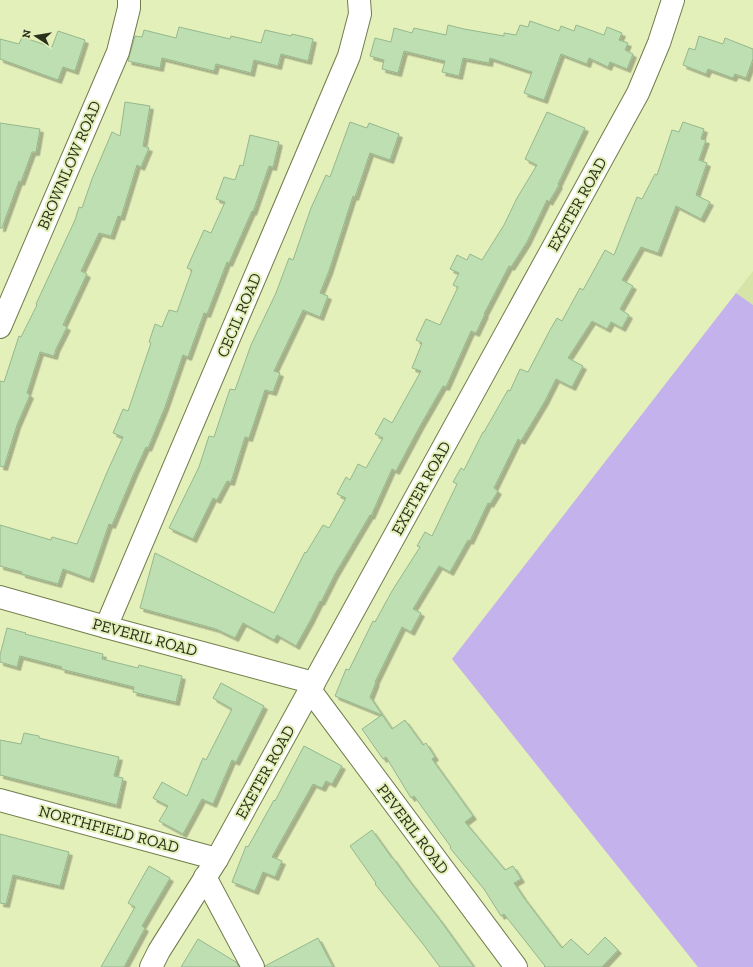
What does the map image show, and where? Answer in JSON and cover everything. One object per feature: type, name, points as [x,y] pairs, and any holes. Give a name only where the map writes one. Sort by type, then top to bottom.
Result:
[{"type":"street","name":"BROWNLOW ROAD","points":[[0,328],[118,52],[129,8],[129,0]]},
{"type":"street","name":"CECIL ROAD","points":[[106,627],[349,56],[360,14],[359,0]]},
{"type":"street","name":"EXETER ROAD","points":[[151,967],[159,951],[217,859],[638,93],[659,43],[673,0]]},
{"type":"street","name":"PEVERIL ROAD","points":[[0,597],[312,687],[516,967]]},
{"type":"street","name":"NORTHFIELD ROAD","points":[[0,800],[217,859]]},
{"type":"street","points":[[205,877],[253,967]]},
{"type":"shaded area","points":[[753,271],[753,305],[736,293]]},
{"type":"shaded area","points":[[736,293],[753,305],[753,967],[698,967],[452,659]]},
{"type":"building","points":[[530,21],[559,31],[561,26],[574,31],[576,25],[604,35],[607,27],[622,33],[619,40],[628,43],[625,50],[633,54],[627,69],[610,62],[608,67],[589,58],[587,64],[561,54],[544,100],[524,93],[532,72],[490,58],[489,63],[463,58],[459,76],[442,72],[445,61],[404,51],[398,73],[382,69],[384,60],[370,56],[375,38],[391,42],[394,28],[412,33],[414,28],[446,35],[448,25],[504,36],[504,33],[516,35],[520,25],[528,27]]},
{"type":"building","points":[[179,27],[230,39],[231,36],[261,43],[265,30],[313,39],[308,61],[281,54],[278,66],[254,60],[251,73],[216,64],[214,71],[162,58],[160,68],[128,61],[135,36],[142,37],[144,30],[176,38]]},
{"type":"building","points":[[58,31],[85,40],[75,71],[63,67],[58,80],[0,59],[0,39],[19,44],[22,37],[52,47]]},
{"type":"building","points":[[699,36],[723,44],[725,38],[753,49],[753,59],[746,78],[735,74],[733,78],[708,69],[706,74],[683,65],[689,48],[695,50]]},
{"type":"building","points":[[125,102],[150,106],[143,146],[149,148],[141,167],[137,165],[121,217],[118,216],[111,236],[99,233],[81,271],[87,274],[63,325],[67,327],[54,356],[40,352],[27,393],[30,395],[17,425],[4,467],[0,466],[0,381],[4,382],[19,336],[21,337],[37,305],[36,304],[75,220],[79,207],[82,208],[92,179],[112,132],[120,136]]},
{"type":"building","points":[[547,112],[585,128],[558,184],[559,185],[549,202],[547,200],[527,242],[511,267],[509,266],[484,314],[476,333],[471,331],[446,387],[443,386],[396,471],[392,469],[371,516],[370,515],[335,574],[296,646],[277,635],[274,640],[243,623],[235,638],[216,629],[140,608],[155,553],[274,613],[305,552],[306,553],[323,525],[329,528],[346,498],[337,494],[346,477],[350,480],[358,464],[366,468],[383,438],[375,434],[384,418],[392,423],[421,371],[412,368],[422,343],[416,340],[426,319],[440,325],[458,287],[453,285],[459,273],[450,269],[457,255],[467,260],[470,254],[482,260],[504,225],[517,198],[537,165],[525,159]]},
{"type":"building","points":[[350,122],[367,128],[369,123],[399,134],[390,160],[370,153],[355,197],[353,196],[329,271],[320,293],[328,296],[320,317],[303,310],[274,371],[280,373],[273,392],[265,390],[249,438],[245,437],[231,482],[227,481],[217,500],[213,498],[193,539],[169,528],[199,467],[209,436],[214,437],[230,389],[235,390],[251,345],[276,293],[289,258],[293,260],[311,208],[326,175],[330,177]]},
{"type":"building","points":[[683,122],[704,129],[701,139],[706,140],[699,160],[707,163],[696,195],[710,202],[701,219],[676,206],[658,253],[641,247],[622,280],[633,286],[620,309],[629,315],[622,328],[611,322],[607,329],[592,321],[568,358],[583,366],[572,387],[556,379],[545,401],[521,441],[518,439],[494,488],[498,491],[490,504],[488,503],[470,541],[468,540],[450,572],[439,566],[413,609],[421,613],[411,632],[402,627],[375,682],[370,697],[392,729],[405,720],[423,745],[426,743],[435,757],[432,759],[473,816],[465,822],[505,870],[513,866],[521,879],[514,883],[562,948],[571,939],[588,955],[605,937],[618,950],[602,967],[544,967],[545,966],[504,914],[501,916],[484,889],[450,848],[451,847],[414,796],[411,798],[386,757],[383,759],[362,729],[382,715],[335,696],[346,669],[349,670],[373,621],[375,622],[392,591],[420,547],[417,546],[425,532],[432,536],[457,484],[453,482],[461,468],[464,470],[483,432],[508,390],[510,391],[520,369],[528,372],[557,318],[562,321],[580,288],[583,290],[605,250],[614,255],[637,197],[642,199],[655,174],[657,175],[672,130],[679,132]]},
{"type":"building","points":[[0,123],[40,129],[36,152],[32,152],[21,182],[19,181],[2,228],[0,228]]},
{"type":"building","points":[[250,135],[279,142],[273,167],[269,166],[253,212],[252,211],[229,263],[227,262],[207,314],[204,313],[188,357],[183,355],[165,407],[148,448],[146,447],[112,525],[109,524],[90,579],[63,569],[58,584],[0,566],[0,525],[51,540],[52,537],[77,544],[123,437],[113,433],[123,409],[128,411],[151,343],[149,342],[155,324],[162,327],[169,310],[177,312],[192,270],[187,268],[204,230],[211,233],[225,202],[216,199],[224,177],[235,180],[240,165],[243,166]]},
{"type":"building","points":[[7,628],[103,654],[102,659],[138,668],[139,665],[182,676],[176,702],[133,692],[134,687],[61,669],[62,667],[20,656],[17,667],[0,662],[0,655]]},
{"type":"building","points":[[221,683],[264,706],[236,762],[232,760],[213,804],[202,799],[183,834],[159,821],[168,806],[153,798],[162,782],[187,796],[203,758],[206,760],[232,709],[213,698]]},
{"type":"building","points":[[24,733],[119,757],[114,776],[123,778],[117,805],[0,775],[0,740],[21,744]]},
{"type":"building","points":[[304,746],[342,766],[332,784],[326,781],[322,788],[313,784],[272,857],[282,861],[275,877],[263,872],[255,891],[232,882],[246,846],[248,847],[274,800],[275,801]]},
{"type":"building","points":[[372,830],[474,967],[440,967],[375,884],[376,883],[350,846]]},
{"type":"building","points":[[0,834],[69,852],[60,886],[13,875],[6,904],[0,903]]},
{"type":"building","points":[[149,866],[170,878],[142,926],[145,928],[124,967],[101,967],[135,907],[128,903]]},
{"type":"building","points":[[318,938],[333,967],[265,967],[265,966]]},
{"type":"building","points":[[198,939],[236,962],[239,967],[181,967]]}]
